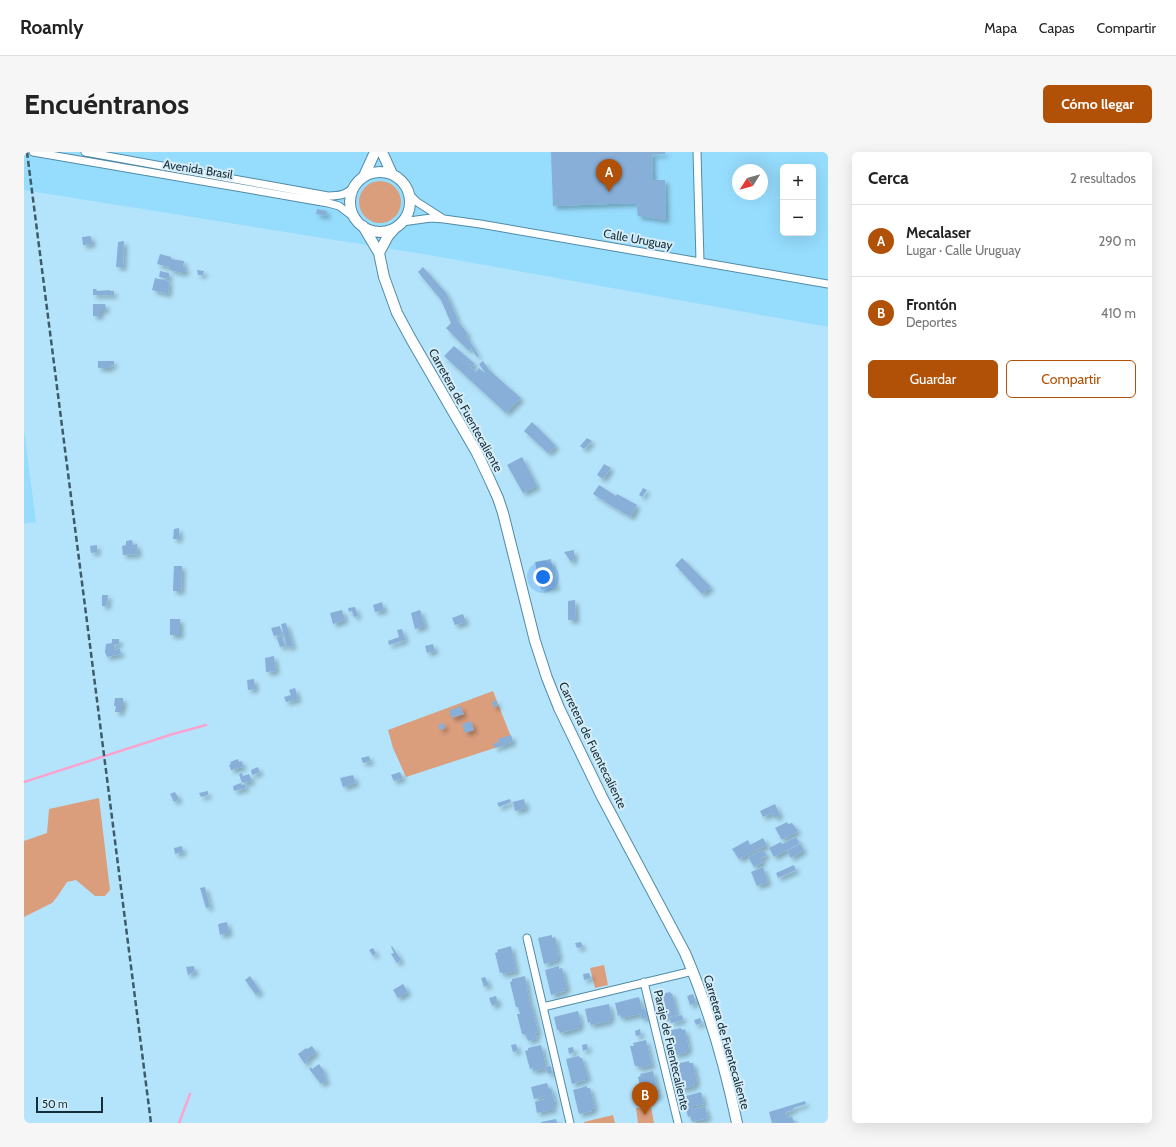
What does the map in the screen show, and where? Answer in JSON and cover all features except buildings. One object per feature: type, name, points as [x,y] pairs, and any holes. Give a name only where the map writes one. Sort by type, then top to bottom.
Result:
[{"type":"main road","points":[[375,152],[364,176],[355,186],[351,194],[350,202],[352,210],[355,218],[363,226],[371,230],[380,232],[388,230],[399,224]]},
{"type":"main road","points":[[382,152],[392,174]]},
{"type":"main road","points":[[364,176],[378,172],[392,174],[404,184],[409,194],[410,204],[408,214],[388,236],[379,253]]},
{"type":"main road","name":"Carretera de Fuentecaliente","points":[[363,226],[379,253],[384,277],[397,313],[410,339],[477,453],[495,492],[503,513],[535,641],[547,678],[559,708],[602,797],[685,952],[706,1009],[737,1123]]},
{"type":"street","name":"Avenida Brasil","points":[[33,152],[328,203],[339,206],[355,218]]},
{"type":"street","name":"Avenida Brasil","points":[[85,152],[328,196],[344,195],[355,186]]},
{"type":"street","points":[[697,152],[700,262]]},
{"type":"street","name":"Calle Uruguay","points":[[409,194],[417,202],[444,219]]},
{"type":"street","name":"Calle Uruguay","points":[[399,224],[431,218],[444,219],[578,240],[828,284]]},
{"type":"street","points":[[527,938],[570,1123]]},
{"type":"street","name":"Paraje de Fuentecaliente","points":[[543,1007],[692,971]]},
{"type":"street","name":"Paraje de Fuentecaliente","points":[[644,982],[678,1123]]},
{"type":"shaded area","points":[[24,152],[828,152],[828,327],[429,255],[24,190]]},
{"type":"shaded area","points":[[376,181],[384,181],[395,187],[401,198],[401,206],[395,217],[384,223],[376,223],[365,217],[359,206],[359,198],[365,187]]},
{"type":"shaded area","points":[[24,430],[36,522],[24,524]]},
{"type":"shaded area","points":[[493,691],[513,742],[406,777],[393,748],[388,730]]},
{"type":"shaded area","points":[[99,798],[110,890],[105,896],[95,896],[76,880],[67,882],[52,903],[24,917],[24,841],[47,833],[49,809]]},
{"type":"shaded area","points":[[604,965],[608,985],[595,988],[590,968]]},
{"type":"shaded area","points":[[651,1106],[654,1123],[638,1123],[636,1108]]},
{"type":"shaded area","points":[[613,1115],[615,1123],[584,1123],[584,1122]]},
{"type":"waterway","points":[[24,782],[173,734],[206,725]]},
{"type":"waterway","points":[[179,1123],[190,1094]]},
{"type":"railway","points":[[27,152],[151,1123]]},
{"type":"place","name":"Mecalaser","points":[[609,192]]},
{"type":"place","name":"Frontón","points":[[645,1115]]}]
